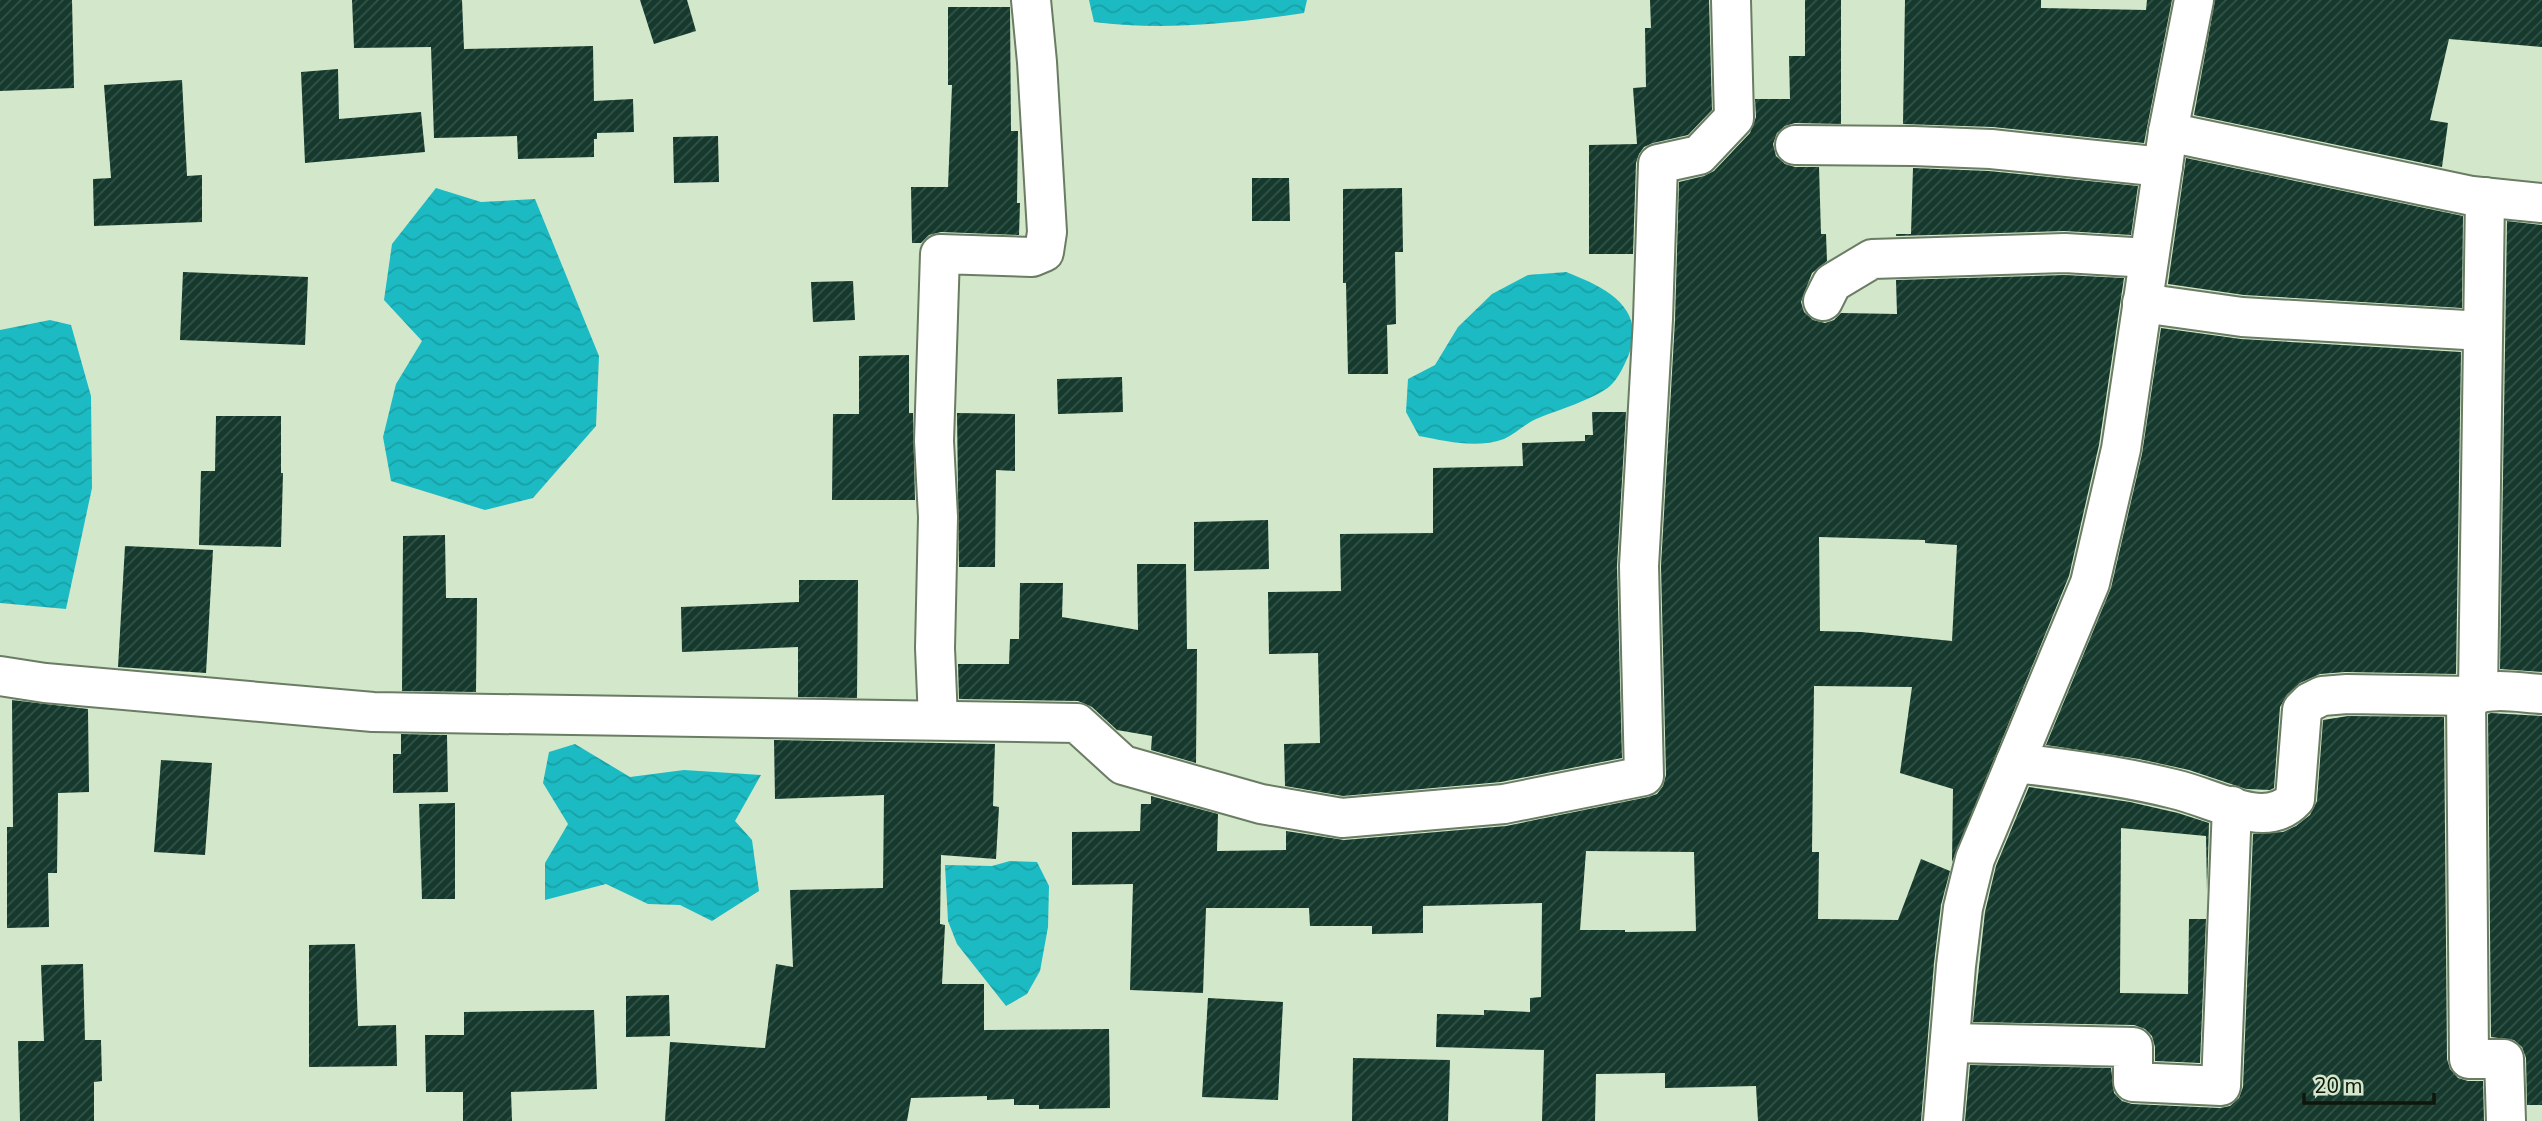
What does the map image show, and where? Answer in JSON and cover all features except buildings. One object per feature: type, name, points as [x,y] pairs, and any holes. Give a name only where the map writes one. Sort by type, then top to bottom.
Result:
[{"type":"street","points":[[938,720],[935,648],[939,517],[934,441],[940,254],[1032,257],[1044,252],[1047,232],[1031,0]]},
{"type":"street","points":[[0,676],[45,683],[373,712],[1077,723],[1123,765],[1261,804],[1342,818],[1504,804],[1644,776],[1639,566],[1653,319],[1658,164],[1699,155],[1734,118],[1731,0]]},
{"type":"street","points":[[1943,1121],[1960,931],[1975,859],[2090,583],[2121,449],[2165,149],[2194,0]]},
{"type":"street","points":[[1796,145],[2165,149],[2485,197],[2542,203]]},
{"type":"street","points":[[2485,197],[2472,695],[2469,1059],[2504,1059],[2506,1121]]},
{"type":"street","points":[[1823,301],[1832,283],[1872,259],[2064,253],[2149,258]]},
{"type":"street","points":[[2142,303],[2242,317],[2483,331]]},
{"type":"street","points":[[2015,763],[2076,770],[2174,789],[2252,813],[2274,812],[2287,808],[2295,799],[2302,710],[2322,696],[2542,694]]},
{"type":"street","points":[[1950,1043],[2133,1046],[2133,1082],[2221,1086],[2232,806]]},
{"type":"water","points":[[1089,0],[1307,0],[1304,13],[1226,23],[1147,26],[1094,22]]},
{"type":"water","points":[[436,188],[481,202],[535,199],[599,356],[596,426],[533,498],[485,510],[391,481],[383,437],[396,384],[422,341],[384,300],[392,244]]},
{"type":"water","points":[[1566,272],[1594,284],[1618,300],[1632,323],[1633,337],[1629,354],[1613,383],[1595,396],[1536,419],[1504,439],[1461,443],[1419,436],[1406,412],[1408,379],[1435,365],[1458,327],[1492,294],[1528,275]]},
{"type":"water","points":[[50,320],[71,325],[91,396],[92,488],[66,609],[0,603],[0,330]]},
{"type":"water","points":[[575,744],[630,777],[684,770],[761,775],[735,821],[752,840],[759,891],[712,921],[680,905],[648,904],[606,884],[545,900],[545,863],[568,824],[543,783],[549,752]]},
{"type":"water","points":[[1010,861],[1037,862],[1049,886],[1048,927],[1040,971],[1027,994],[1006,1006],[957,944],[948,921],[945,865],[992,866]]}]
